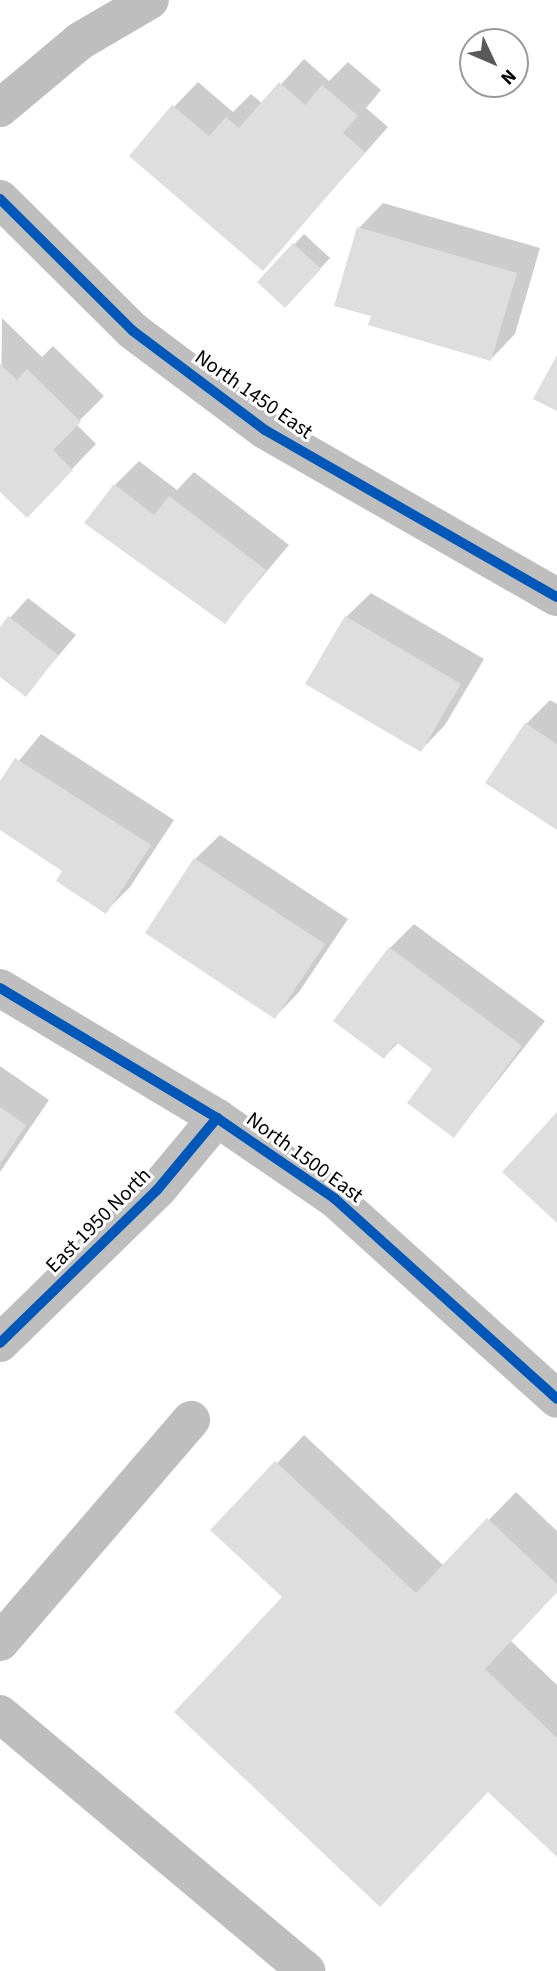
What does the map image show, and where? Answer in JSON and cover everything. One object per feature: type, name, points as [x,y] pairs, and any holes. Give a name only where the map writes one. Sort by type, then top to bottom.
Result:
[{"type":"street","points":[[0,108],[80,41],[150,0]]},
{"type":"street","name":"North 1450 East","points":[[0,200],[133,331],[265,430],[557,597]]},
{"type":"street","name":"North 1500 East","points":[[0,988],[218,1118],[334,1198],[557,1399]]},
{"type":"street","name":"East 1950 North","points":[[0,1343],[157,1190],[218,1118]]},
{"type":"street","points":[[0,1642],[191,1420]]},
{"type":"street","points":[[0,1714],[306,1971]]},
{"type":"building","points":[[279,82],[305,105],[322,85],[358,116],[343,133],[365,152],[263,271],[129,156],[172,105],[209,136],[226,117],[239,128]]},
{"type":"building","points":[[357,227],[517,273],[491,361],[368,325],[371,316],[334,306]]},
{"type":"building","points":[[293,243],[321,269],[285,308],[257,282]]},
{"type":"building","points":[[557,355],[557,411],[533,399]]},
{"type":"building","points":[[0,364],[17,380],[27,369],[81,422],[53,450],[73,470],[27,518],[0,492]]},
{"type":"building","points":[[114,484],[154,515],[169,496],[266,570],[225,624],[84,523]]},
{"type":"building","points":[[8,616],[58,655],[26,697],[0,677],[0,627]]},
{"type":"building","points":[[345,616],[461,684],[421,752],[305,684]]},
{"type":"building","points":[[525,723],[557,744],[557,830],[485,783]]},
{"type":"building","points":[[15,758],[151,845],[106,914],[56,881],[62,871],[0,830],[0,781]]},
{"type":"building","points":[[194,858],[325,944],[275,1019],[145,933]]},
{"type":"building","points":[[389,947],[522,1046],[454,1138],[407,1103],[432,1069],[396,1042],[384,1059],[333,1021]]},
{"type":"building","points":[[0,1107],[26,1125],[0,1164]]},
{"type":"building","points":[[557,1112],[557,1223],[502,1172]]},
{"type":"building","points":[[275,1461],[416,1593],[487,1518],[557,1584],[557,1592],[485,1669],[557,1738],[557,1857],[488,1792],[380,1907],[174,1712],[282,1597],[210,1530]]},
{"type":"cycle path","points":[[0,199],[133,331],[265,430],[557,597]]},
{"type":"cycle path","points":[[0,988],[217,1118],[334,1198],[557,1399]]},
{"type":"cycle path","points":[[0,1343],[157,1190],[217,1118]]}]
